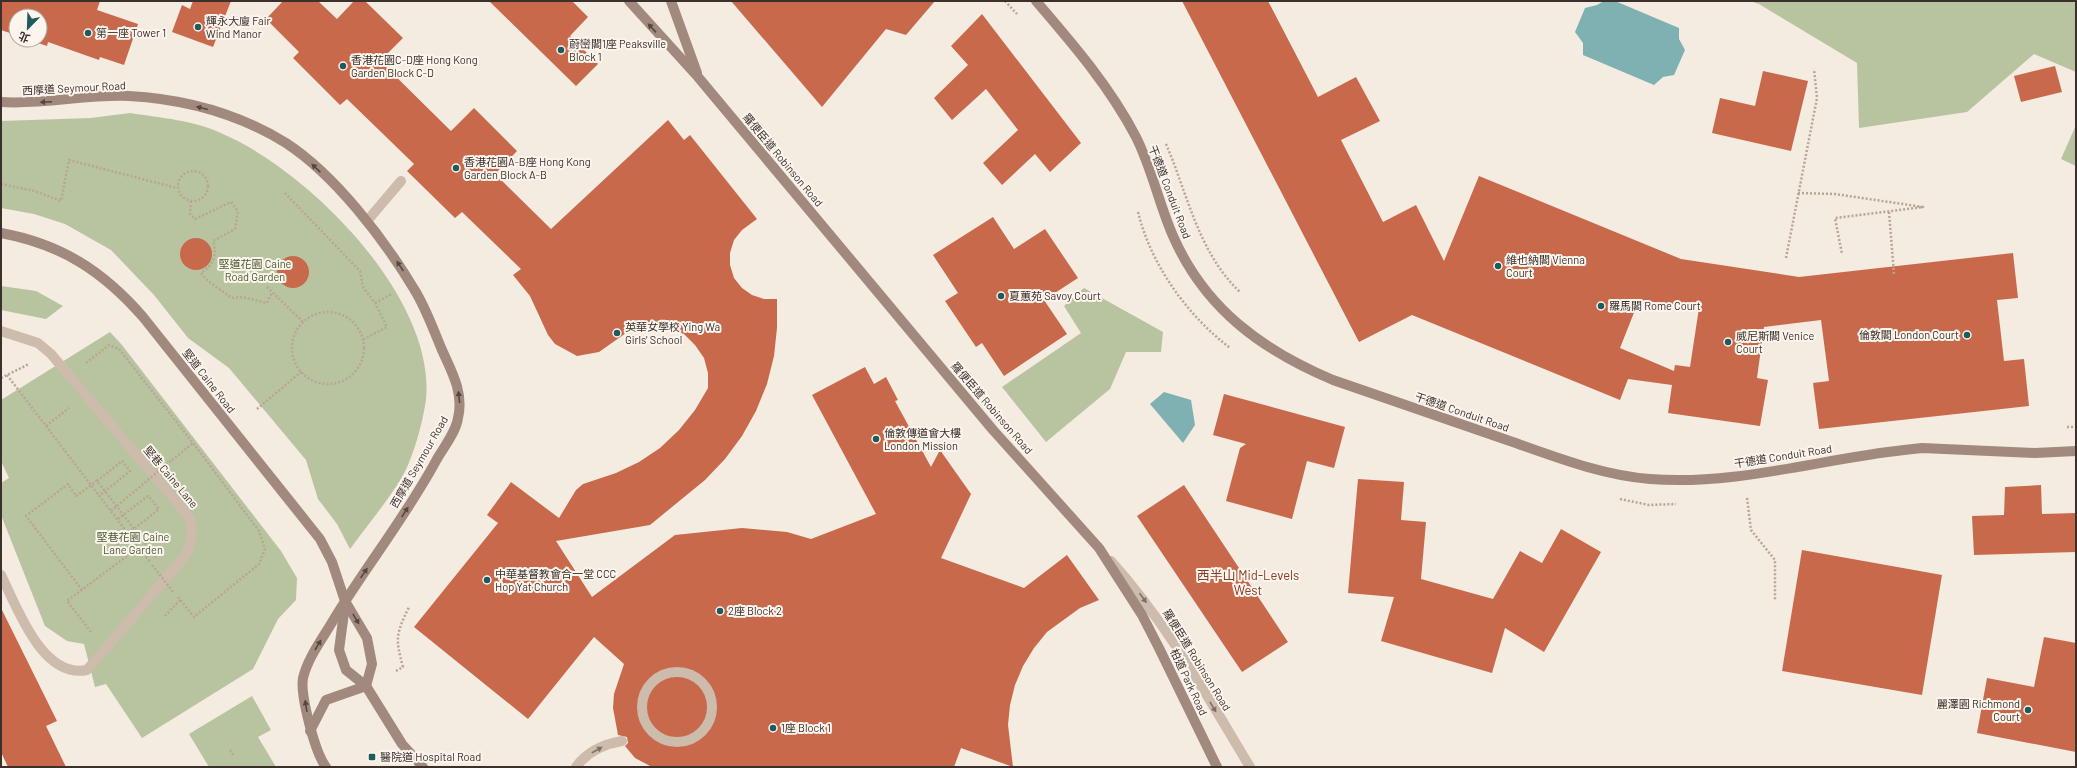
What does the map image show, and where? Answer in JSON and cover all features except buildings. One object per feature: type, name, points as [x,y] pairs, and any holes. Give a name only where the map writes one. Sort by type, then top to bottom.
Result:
[{"type":"street","name":"羅便臣道 Robinson Road","points":[[629,1],[698,77],[981,416],[1135,588],[1169,634],[1250,767]]},
{"type":"street","name":"羅便臣道 Robinson Road","points":[[671,1],[698,77]]},
{"type":"street","name":"干德道 Conduit Road","points":[[1036,1],[1078,51],[1119,108],[1146,158],[1174,238],[1184,257],[1200,281],[1222,309],[1253,337],[1277,353],[1307,369],[1333,380],[1568,461],[1623,475],[1649,479],[1677,480],[1738,475],[1910,449],[2035,453],[2076,451]]},
{"type":"street","name":"西摩道 Seymour Road","points":[[1,102],[43,102],[97,97],[132,96],[178,103],[218,112],[265,132],[303,156],[367,221],[386,246],[420,300],[453,373],[460,396],[458,420],[431,472],[345,601]]},
{"type":"street","points":[[367,221],[401,182]]},
{"type":"street","name":"堅道 Caine Road","points":[[1,233],[43,244],[66,253],[89,267],[127,298],[320,539],[332,562],[345,601]]},
{"type":"street","name":"堅巷 Caine Lane","points":[[1,331],[38,343],[51,354],[190,518],[193,531],[191,544],[185,556],[87,670],[80,672],[58,664],[46,655],[35,642],[1,575]]},
{"type":"street","name":"柏道 Park Road","points":[[1099,548],[1142,615],[1217,767]]},
{"type":"street","points":[[345,601],[367,638],[372,664],[366,686]]},
{"type":"street","points":[[345,601],[339,650],[346,670],[366,686],[402,744],[423,767]]},
{"type":"street","points":[[326,767],[321,761],[310,731],[302,681],[313,654],[345,601]]},
{"type":"street","points":[[672,672],[685,673],[696,678],[705,685],[711,696],[713,709],[710,720],[704,731],[694,738],[682,742],[670,741],[658,737],[644,718],[642,706],[644,694],[651,683],[661,676],[672,672]]},
{"type":"street","points":[[310,731],[326,700],[366,686]]},
{"type":"street","points":[[576,767],[587,755],[599,748],[622,741]]},
{"type":"path","points":[[1786,258],[1817,98],[1814,69]]},
{"type":"path","name":"干德道 Conduit Road","points":[[1162,138],[1174,163],[1187,204],[1205,244],[1221,270],[1243,295]]},
{"type":"path","points":[[1,184],[35,191],[61,201],[69,160],[177,188]]},
{"type":"path","points":[[197,171],[205,177],[208,187],[207,192],[201,199],[191,201],[182,197],[177,188],[179,178],[187,172],[197,171]]},
{"type":"path","points":[[1798,192],[1835,194],[1923,207],[1835,218],[1842,254]]},
{"type":"path","points":[[285,193],[360,271],[363,287],[381,314],[387,327],[364,340]]},
{"type":"path","points":[[191,201],[190,214],[195,219],[231,202],[238,211],[235,229],[213,241],[216,252],[215,259],[210,266],[201,273],[208,281],[232,298],[242,297],[267,303],[272,292]]},
{"type":"path","points":[[1889,212],[1894,274]]},
{"type":"path","points":[[267,287],[303,322]]},
{"type":"path","points":[[329,312],[341,314],[351,320],[359,328],[364,340],[365,351],[362,363],[355,373],[345,381],[334,384],[321,384],[310,380],[301,372],[294,362],[291,350],[293,338],[303,322],[317,313],[329,312]]},
{"type":"path","points":[[7,375],[194,618],[259,564],[265,549],[259,531],[194,443],[119,349],[109,345],[69,375]]},
{"type":"path","points":[[1,378],[36,361]]},
{"type":"path","points":[[257,409],[301,372]]},
{"type":"path","points":[[46,426],[86,396]]},
{"type":"path","points":[[2061,428],[2076,427]]},
{"type":"path","points":[[111,511],[194,443]]},
{"type":"path","points":[[82,590],[26,516],[68,484],[76,496],[122,461],[130,471],[99,496]]},
{"type":"path","points":[[97,481],[169,575]]},
{"type":"path","points":[[104,650],[67,601],[127,556],[116,542],[159,509],[148,496],[118,519]]},
{"type":"path","points":[[1747,497],[1750,530],[1775,560],[1775,600]]},
{"type":"path","points":[[396,671],[403,667],[397,643],[398,629],[409,607]]},
{"type":"path","points":[[230,750],[232,755]]},
{"type":"green space","points":[[1750,1],[2076,1],[2076,72],[2034,54],[1967,112],[1859,128],[1857,63],[1759,4]]},
{"type":"green space","name":"堅道花園 Caine Road Garden","points":[[130,113],[177,120],[212,129],[257,152],[292,177],[328,207],[360,242],[389,281],[411,320],[424,360],[426,399],[423,418],[410,461],[401,479],[383,506],[350,549],[337,524],[318,499],[306,460],[229,368],[188,338],[154,295],[111,250],[65,224],[34,214],[1,208],[1,121],[91,118]]},
{"type":"green space","points":[[2076,125],[2076,166],[2061,159]]},
{"type":"green space","points":[[1,286],[36,291],[63,306],[46,319],[1,310]]},
{"type":"green space","points":[[1084,288],[1163,332],[1161,352],[1126,352],[1110,389],[1046,442],[1002,387],[1081,333],[1064,306]]},
{"type":"green space","name":"堅巷花園 Caine Lane Garden","points":[[110,332],[122,345],[281,551],[297,578],[296,600],[278,619],[253,669],[142,738],[106,684],[95,687],[84,644],[67,641],[45,626],[1,515],[1,483],[9,478],[1,461],[1,400]]},
{"type":"green space","points":[[252,696],[271,730],[258,737],[276,767],[209,767],[189,734]]},
{"type":"water","points":[[1604,1],[1615,1],[1679,28],[1679,39],[1685,50],[1674,75],[1663,77],[1654,85],[1583,55],[1583,43],[1575,32],[1585,8],[1597,5]]},
{"type":"water","points":[[1164,392],[1191,400],[1195,425],[1183,443],[1150,404]]},
{"type":"place","name":"輝永大廈 Fair Wind Manor","points":[[198,27]]},
{"type":"place","name":"第一座 Tower 1","points":[[88,33]]},
{"type":"place","name":"蔚巒閣1座 Peaksville Block 1","points":[[561,50]]},
{"type":"place","name":"香港花園C-D座 Hong Kong Garden Block C-D","points":[[343,66]]},
{"type":"place","name":"香港花園A-B座 Hong Kong Garden Block A-B","points":[[456,168]]},
{"type":"place","name":"維也納閣 Vienna Court","points":[[1498,266]]},
{"type":"place","name":"夏蕙苑 Savoy Court","points":[[1001,296]]},
{"type":"place","name":"羅馬閣 Rome Court","points":[[1601,306]]},
{"type":"place","name":"英華女學校 Ying Wa Girls' School","points":[[617,333]]},
{"type":"place","name":"倫敦閣 London Court","points":[[1967,335]]},
{"type":"place","name":"威尼斯閣 Venice Court","points":[[1728,342]]},
{"type":"place","name":"倫敦傳道會大樓 London Mission","points":[[876,439]]},
{"type":"place","name":"中華基督教會合一堂 CCC Hop Yat Church","points":[[487,580]]},
{"type":"place","name":"2座 Block 2","points":[[720,611]]},
{"type":"place","name":"麗澤園 Richmond Court","points":[[2028,710]]},
{"type":"place","name":"1座 Block 1","points":[[773,728]]},
{"type":"place","name":"醫院道 Hospital Road","points":[[372,757]]},
{"type":"district","name":"西半山 Mid-Levels West","points":[[1248,582]]}]
